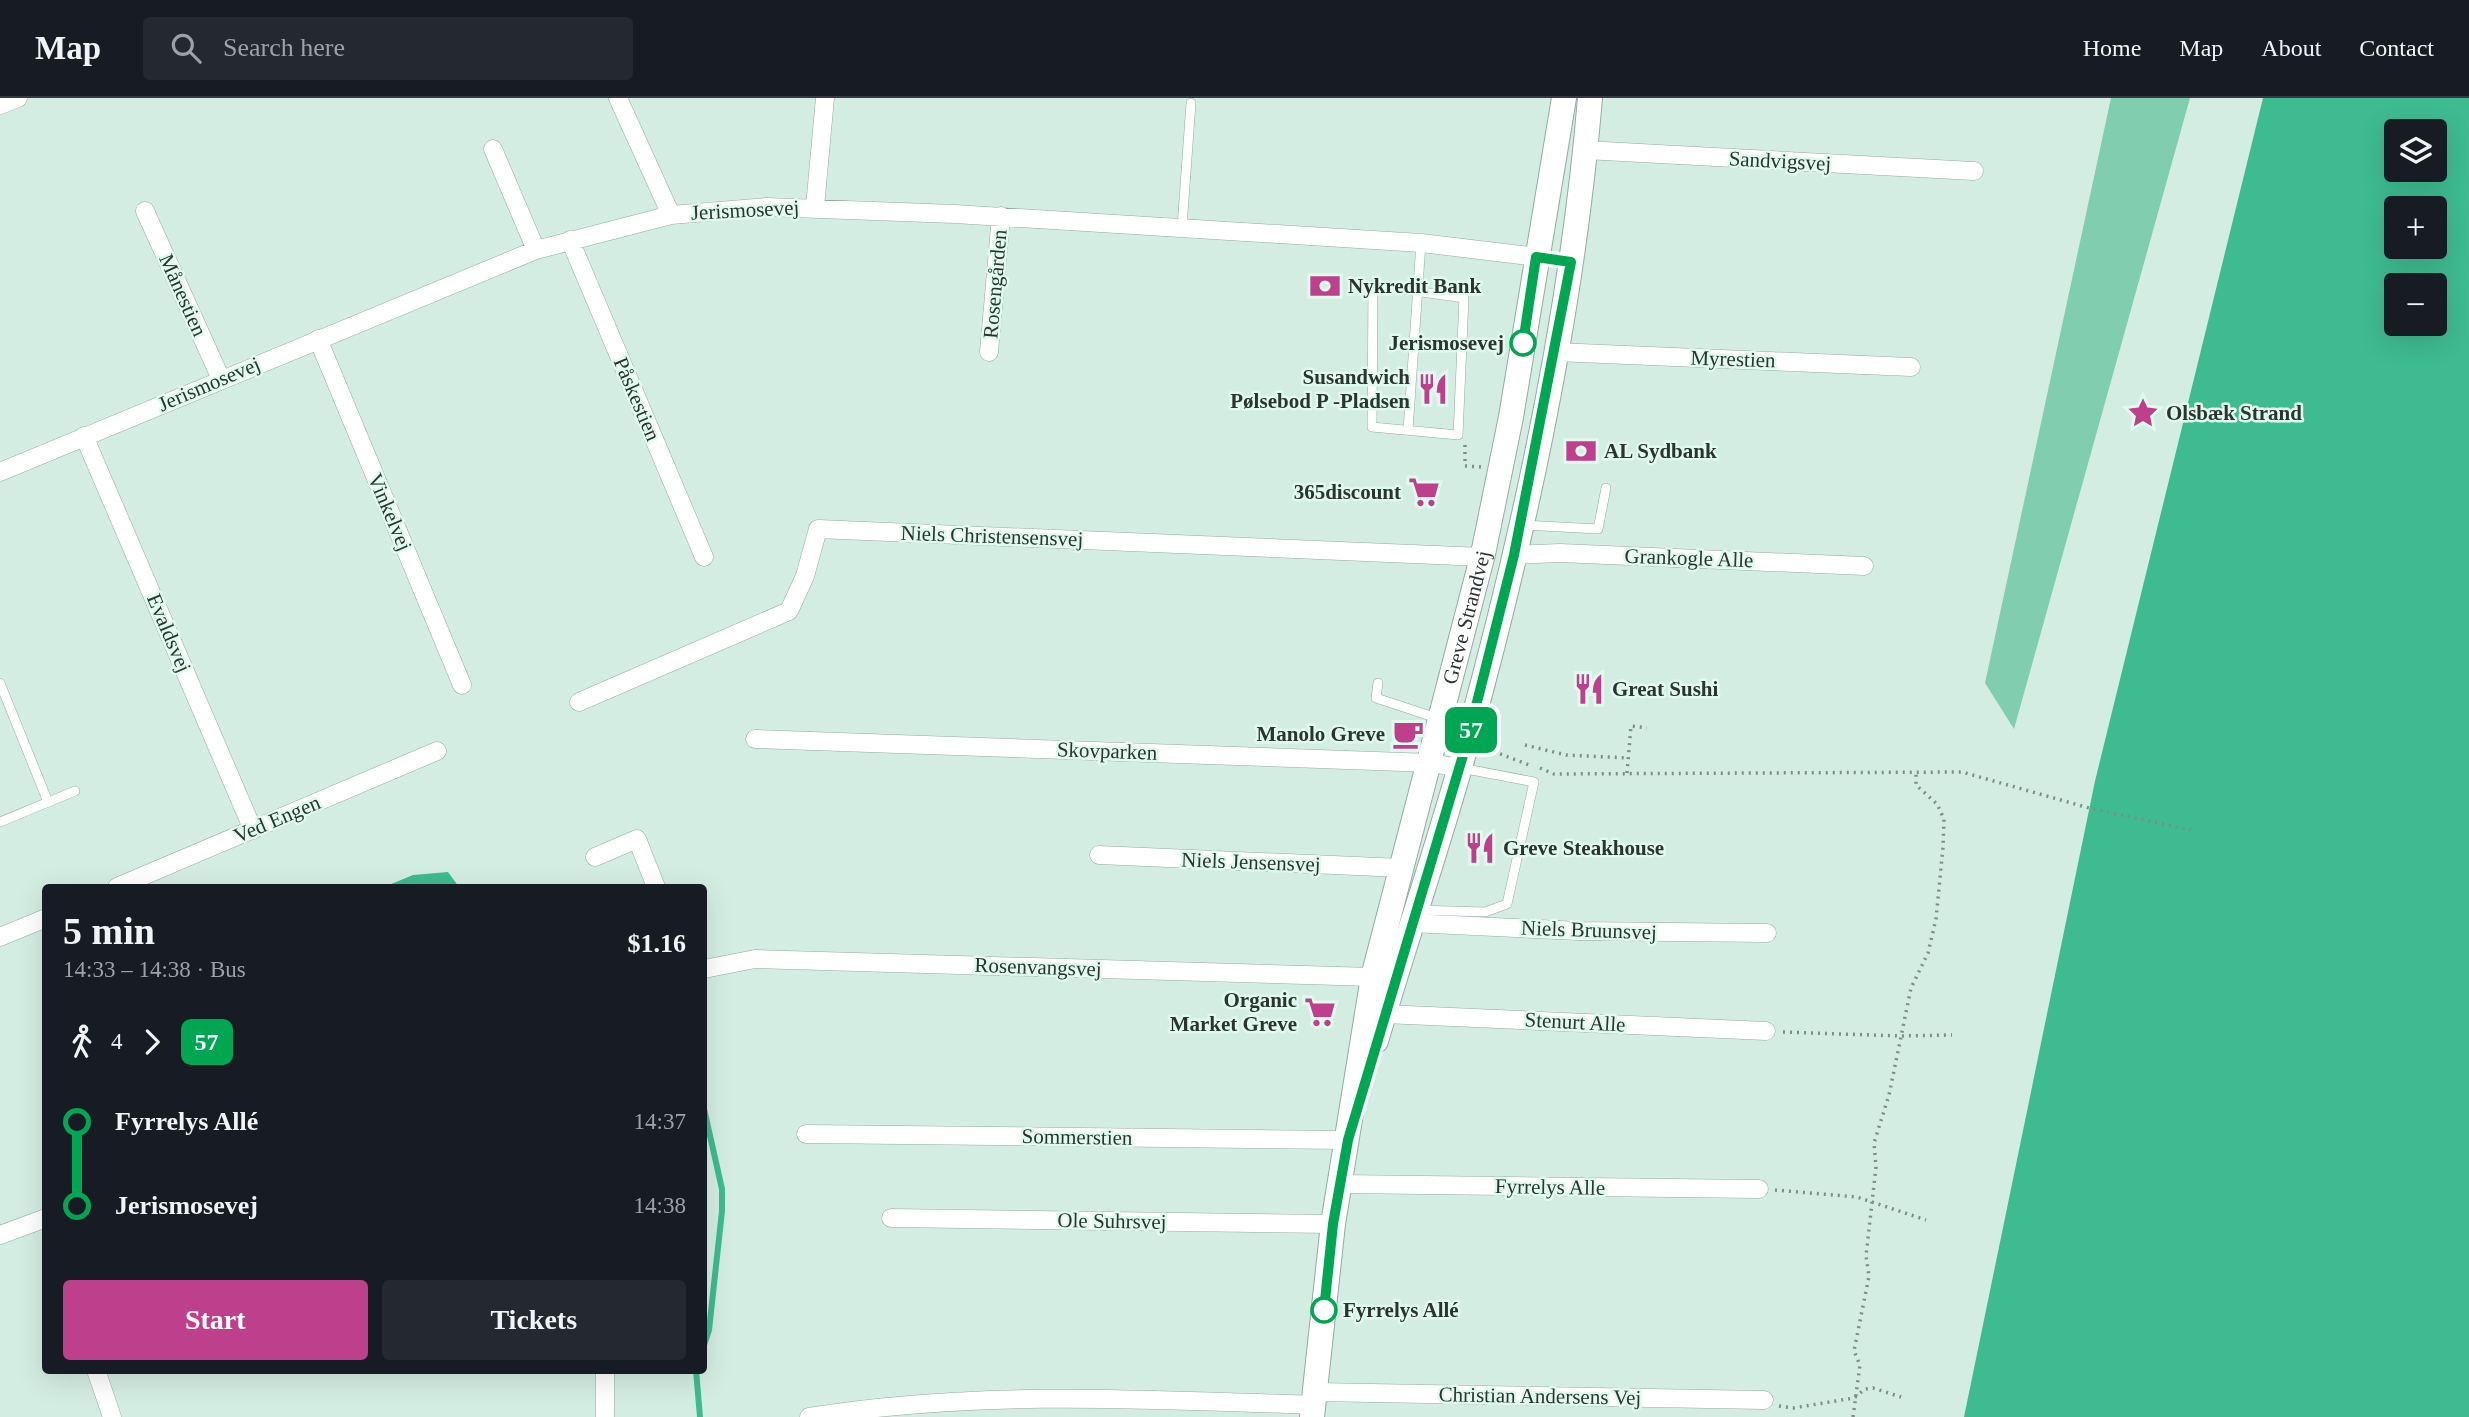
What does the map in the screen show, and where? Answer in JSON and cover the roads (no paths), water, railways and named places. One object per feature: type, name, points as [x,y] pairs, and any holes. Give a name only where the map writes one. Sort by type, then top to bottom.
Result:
[{"type":"main road","name":"Greve Strandvej","points":[[1313,1405],[1333,1224],[1373,977],[1483,557],[1564,98]]},
{"type":"main road","name":"Greve Strandvej","points":[[1348,1140],[1413,916],[1460,768],[1514,555],[1556,352],[1571,262],[1590,98]]},
{"type":"main road","points":[[1536,257],[1571,262]]},
{"type":"street","points":[[0,105],[18,98]]},
{"type":"street","points":[[618,98],[671,215]]},
{"type":"street","points":[[815,207],[825,98]]},
{"type":"street","points":[[493,149],[536,250]]},
{"type":"street","name":"Sandvigsvej","points":[[1585,150],[1974,171]]},
{"type":"street","name":"Jerismosevej","points":[[0,472],[536,250],[671,215],[718,209],[815,207],[1001,216],[1422,243],[1536,257]]},
{"type":"street","name":"Månestien","points":[[145,211],[221,379]]},
{"type":"street","name":"Rosengården","points":[[989,352],[1001,216]]},
{"type":"street","name":"Påskestien","points":[[569,240],[704,557]]},
{"type":"street","name":"Vinkelvej","points":[[318,339],[462,685]]},
{"type":"street","name":"Myrestien","points":[[1556,352],[1911,367]]},
{"type":"street","name":"Evaldsvej","points":[[84,436],[253,830]]},
{"type":"street","name":"Niels Christensensvej","points":[[579,702],[789,611],[805,576],[818,529],[1483,557]]},
{"type":"street","name":"Grankogle Alle","points":[[1514,555],[1560,553],[1864,566]]},
{"type":"street","name":"Skovparken","points":[[755,739],[1431,763],[1460,768]]},
{"type":"street","name":"Ved Engen","points":[[124,884],[437,751]]},
{"type":"street","points":[[595,856],[637,839],[655,884]]},
{"type":"street","name":"Niels Jensensvej","points":[[1099,855],[1402,868]]},
{"type":"street","name":"Niels Bruunsvej","points":[[1413,916],[1578,931],[1767,933]]},
{"type":"street","points":[[0,937],[42,920]]},
{"type":"street","name":"Rosenvangsvej","points":[[707,968],[755,959],[1373,977]]},
{"type":"street","name":"Stenurt Alle","points":[[1384,1014],[1766,1031]]},
{"type":"street","name":"Sommerstien","points":[[806,1134],[1348,1140]]},
{"type":"street","name":"Fyrrelys Alle","points":[[1340,1184],[1759,1189]]},
{"type":"street","name":"Ole Suhrsvej","points":[[891,1218],[1333,1224]]},
{"type":"street","points":[[0,1235],[42,1223]]},
{"type":"street","points":[[97,1374],[112,1417]]},
{"type":"street","points":[[605,1417],[606,1374]]},
{"type":"street","name":"Christian Andersens Vej","points":[[809,1417],[870,1407],[953,1401],[1095,1398],[1313,1405],[1764,1400]]},
{"type":"lane","points":[[1182,227],[1191,103]]},
{"type":"lane","points":[[1408,430],[1422,243]]},
{"type":"lane","points":[[1373,285],[1418,291],[1464,298],[1458,435],[1372,427],[1373,285]]},
{"type":"lane","points":[[1520,525],[1598,529],[1606,488]]},
{"type":"lane","points":[[0,683],[48,802]]},
{"type":"lane","points":[[1378,683],[1376,698],[1442,720]]},
{"type":"lane","points":[[0,714],[11,709]]},
{"type":"lane","points":[[1413,916],[1485,912],[1507,904],[1534,782],[1460,768]]},
{"type":"lane","points":[[0,822],[75,791]]},
{"type":"waterway","points":[[707,1122],[722,1189],[722,1211],[707,1336]]},
{"type":"waterway","points":[[696,1374],[700,1417]]},
{"type":"place","name":"Nykredit Bank","points":[[1325,286]]},
{"type":"place","name":"Jerismosevej","points":[[1523,343]]},
{"type":"place","name":"Susandwich Pølsebod P -Pladsen","points":[[1433,389]]},
{"type":"place","name":"Olsbæk Strand","points":[[2143,413]]},
{"type":"place","name":"AL Sydbank","points":[[1581,451]]},
{"type":"place","name":"365discount","points":[[1424,492]]},
{"type":"place","name":"Great Sushi","points":[[1589,689]]},
{"type":"place","name":"Manolo Greve","points":[[1408,734]]},
{"type":"place","name":"Greve Steakhouse","points":[[1480,848]]},
{"type":"place","name":"Organic Market Greve","points":[[1320,1012]]},
{"type":"place","name":"Fyrrelys Allé","points":[[1324,1310]]}]
